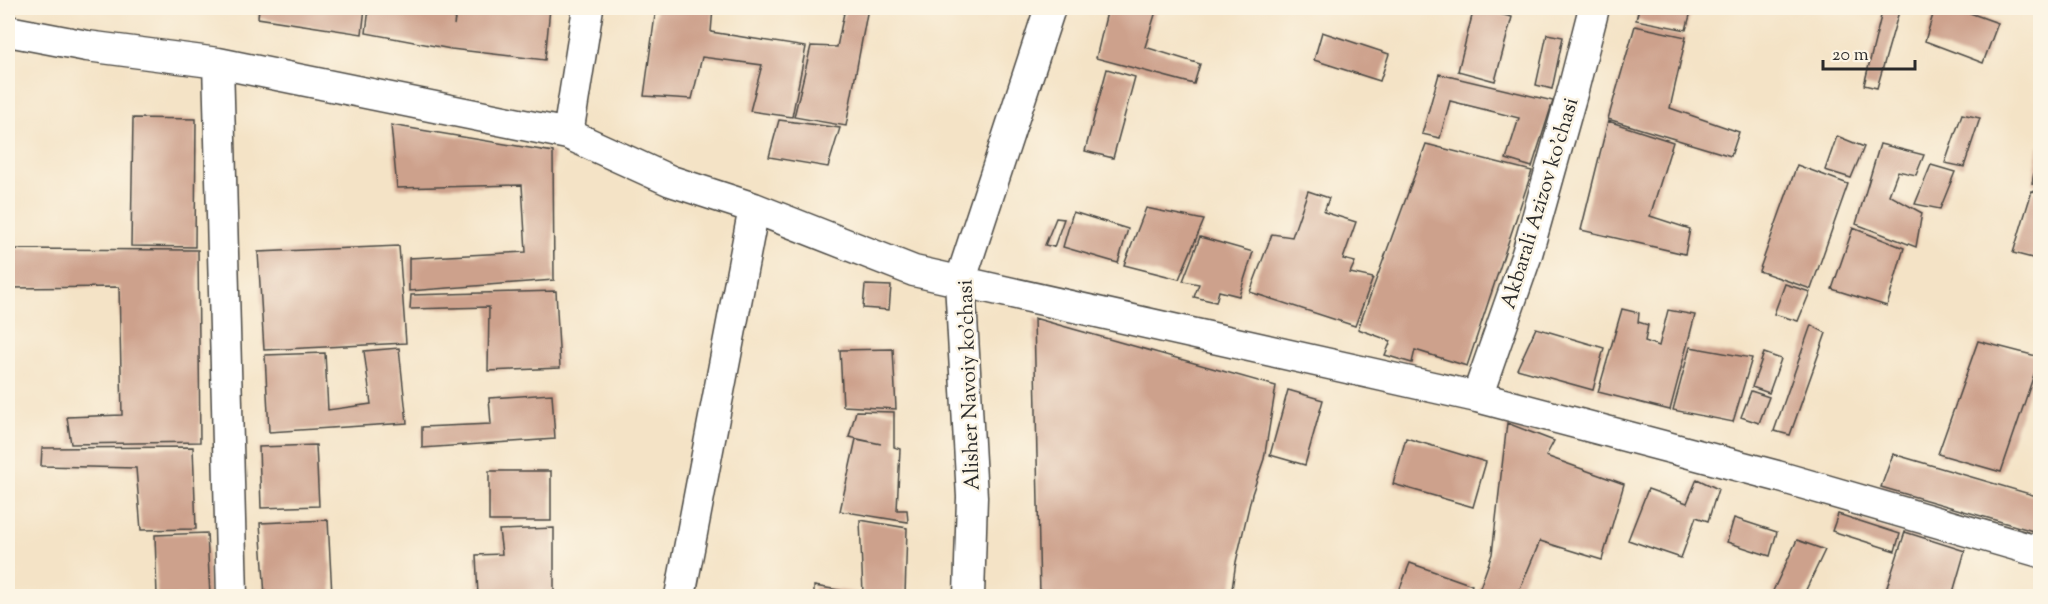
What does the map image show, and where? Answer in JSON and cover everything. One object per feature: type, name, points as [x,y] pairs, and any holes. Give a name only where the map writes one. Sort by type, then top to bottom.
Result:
[{"type":"street","points":[[568,134],[588,8]]},
{"type":"street","name":"Alisher Navoiy ko'chasi","points":[[969,597],[972,497],[960,282],[1050,8]]},
{"type":"street","name":"Akbarali Azizov ko'chasi","points":[[1477,397],[1527,254],[1594,8]]},
{"type":"street","points":[[8,31],[87,46],[218,63],[568,134],[671,182],[754,208],[914,271],[1477,397],[1777,476],[2040,552]]},
{"type":"street","points":[[218,63],[232,597]]},
{"type":"street","points":[[680,597],[754,208]]},
{"type":"building","points":[[259,8],[365,8],[362,34],[258,18]]},
{"type":"building","points":[[369,8],[456,8],[454,25],[457,8],[476,8],[509,13],[510,8],[550,8],[545,60],[451,49],[366,33]]},
{"type":"building","points":[[656,8],[713,8],[711,32],[806,47],[792,117],[750,111],[762,65],[702,57],[692,99],[644,96]]},
{"type":"building","points":[[845,8],[868,8],[846,126],[794,117],[811,46],[837,47]]},
{"type":"building","points":[[1108,8],[1157,8],[1145,47],[1200,64],[1194,84],[1096,58]]},
{"type":"building","points":[[1474,8],[1512,17],[1495,81],[1458,71]]},
{"type":"building","points":[[1639,8],[1692,8],[1686,30],[1636,20]]},
{"type":"building","points":[[1883,8],[1900,8],[1877,88],[1864,85]]},
{"type":"building","points":[[1935,8],[1956,8],[1998,23],[1983,63],[1925,41]]},
{"type":"building","points":[[1635,26],[1686,37],[1670,108],[1739,132],[1731,156],[1608,119]]},
{"type":"building","points":[[1322,32],[1389,54],[1380,81],[1314,60]]},
{"type":"building","points":[[1547,34],[1563,37],[1552,89],[1536,85]]},
{"type":"building","points":[[1107,69],[1135,77],[1113,158],[1085,151]]},
{"type":"building","points":[[1439,74],[1553,101],[1532,167],[1506,159],[1519,118],[1450,101],[1440,138],[1422,134]]},
{"type":"building","points":[[1962,114],[1980,118],[1964,167],[1945,163]]},
{"type":"building","points":[[133,118],[196,119],[195,247],[131,246]]},
{"type":"building","points":[[779,120],[840,128],[828,167],[769,157]]},
{"type":"building","points":[[1608,121],[1673,142],[1650,216],[1690,229],[1685,254],[1581,230]]},
{"type":"building","points":[[391,125],[553,152],[554,280],[409,291],[409,258],[526,252],[522,185],[397,188]]},
{"type":"building","points":[[1837,136],[1864,147],[1851,178],[1825,170]]},
{"type":"building","points":[[1426,144],[1532,171],[1467,366],[1415,350],[1412,363],[1385,355],[1391,341],[1358,329]]},
{"type":"building","points":[[1880,144],[1924,155],[1916,175],[1898,171],[1889,195],[1922,213],[1916,247],[1856,224]]},
{"type":"building","points":[[2040,145],[2040,186],[2032,184]]},
{"type":"building","points":[[1797,165],[1848,184],[1811,289],[1759,271]]},
{"type":"building","points":[[1931,165],[1955,172],[1940,209],[1915,204]]},
{"type":"building","points":[[1308,191],[1329,198],[1324,212],[1356,222],[1343,259],[1355,262],[1350,273],[1373,278],[1355,326],[1250,292],[1272,234],[1292,237]]},
{"type":"building","points":[[2032,191],[2040,193],[2040,260],[2013,253]]},
{"type":"building","points":[[1146,208],[1204,220],[1179,279],[1124,265]]},
{"type":"building","points":[[1073,212],[1128,229],[1118,263],[1063,247]]},
{"type":"building","points":[[1056,218],[1064,219],[1054,247],[1045,245]]},
{"type":"building","points":[[1853,228],[1904,248],[1887,306],[1832,289]]},
{"type":"building","points":[[1200,237],[1253,252],[1239,296],[1219,291],[1216,302],[1194,297],[1199,284],[1183,281]]},
{"type":"building","points":[[399,246],[406,343],[264,350],[258,252]]},
{"type":"building","points":[[8,249],[198,250],[200,442],[71,444],[67,417],[122,415],[119,287],[8,288]]},
{"type":"building","points":[[1785,284],[1810,292],[1798,321],[1774,314]]},
{"type":"building","points":[[865,285],[891,286],[889,310],[863,308]]},
{"type":"building","points":[[556,291],[560,368],[488,371],[489,307],[410,309],[411,295]]},
{"type":"building","points":[[1622,309],[1639,313],[1638,322],[1648,325],[1645,341],[1659,346],[1668,310],[1695,315],[1670,410],[1598,392]]},
{"type":"building","points":[[1034,318],[1276,386],[1264,459],[1252,494],[1236,562],[1231,596],[1040,596]]},
{"type":"building","points":[[1811,325],[1826,333],[1790,435],[1774,431]]},
{"type":"building","points":[[1536,328],[1604,348],[1593,390],[1517,369]]},
{"type":"building","points":[[1978,341],[2040,357],[2001,472],[1938,454]]},
{"type":"building","points":[[1690,347],[1752,358],[1733,422],[1673,410]]},
{"type":"building","points":[[399,348],[407,423],[269,432],[265,355],[325,353],[328,410],[371,404],[364,351]]},
{"type":"building","points":[[893,349],[896,409],[843,406],[840,350]]},
{"type":"building","points":[[1764,353],[1781,359],[1769,393],[1752,387]]},
{"type":"building","points":[[1288,390],[1323,400],[1305,465],[1270,455]]},
{"type":"building","points":[[1751,391],[1769,397],[1759,423],[1741,417]]},
{"type":"building","points":[[552,394],[555,439],[422,448],[422,427],[491,424],[489,398]]},
{"type":"building","points":[[856,411],[894,412],[894,447],[900,449],[897,510],[907,510],[908,522],[840,511],[856,439],[881,444],[849,437]]},
{"type":"building","points":[[1507,423],[1554,441],[1546,456],[1624,484],[1602,560],[1540,541],[1517,596],[1477,596],[1492,554]]},
{"type":"building","points":[[1406,438],[1486,462],[1473,507],[1393,484]]},
{"type":"building","points":[[316,445],[319,506],[261,508],[259,447]]},
{"type":"building","points":[[193,447],[196,529],[141,530],[136,468],[41,466],[42,448]]},
{"type":"building","points":[[1893,454],[2040,497],[2040,533],[1881,487]]},
{"type":"building","points":[[489,471],[551,471],[551,521],[489,521]]},
{"type":"building","points":[[1697,479],[1718,489],[1708,521],[1696,517],[1681,558],[1628,540],[1648,489],[1687,503]]},
{"type":"building","points":[[1838,514],[1900,534],[1895,551],[1832,531]]},
{"type":"building","points":[[1734,518],[1777,532],[1770,556],[1727,542]]},
{"type":"building","points":[[328,520],[332,595],[265,596],[260,523]]},
{"type":"building","points":[[860,520],[907,528],[905,596],[814,596],[814,586],[863,594]]},
{"type":"building","points":[[554,528],[554,596],[478,596],[476,555],[502,554],[499,530]]},
{"type":"building","points":[[1905,532],[1965,551],[1952,596],[1884,596]]},
{"type":"building","points":[[207,533],[210,596],[157,596],[155,535]]},
{"type":"building","points":[[1797,540],[1825,550],[1803,596],[1784,596],[1772,593]]},
{"type":"building","points":[[1410,563],[1472,585],[1468,596],[1397,596]]}]
